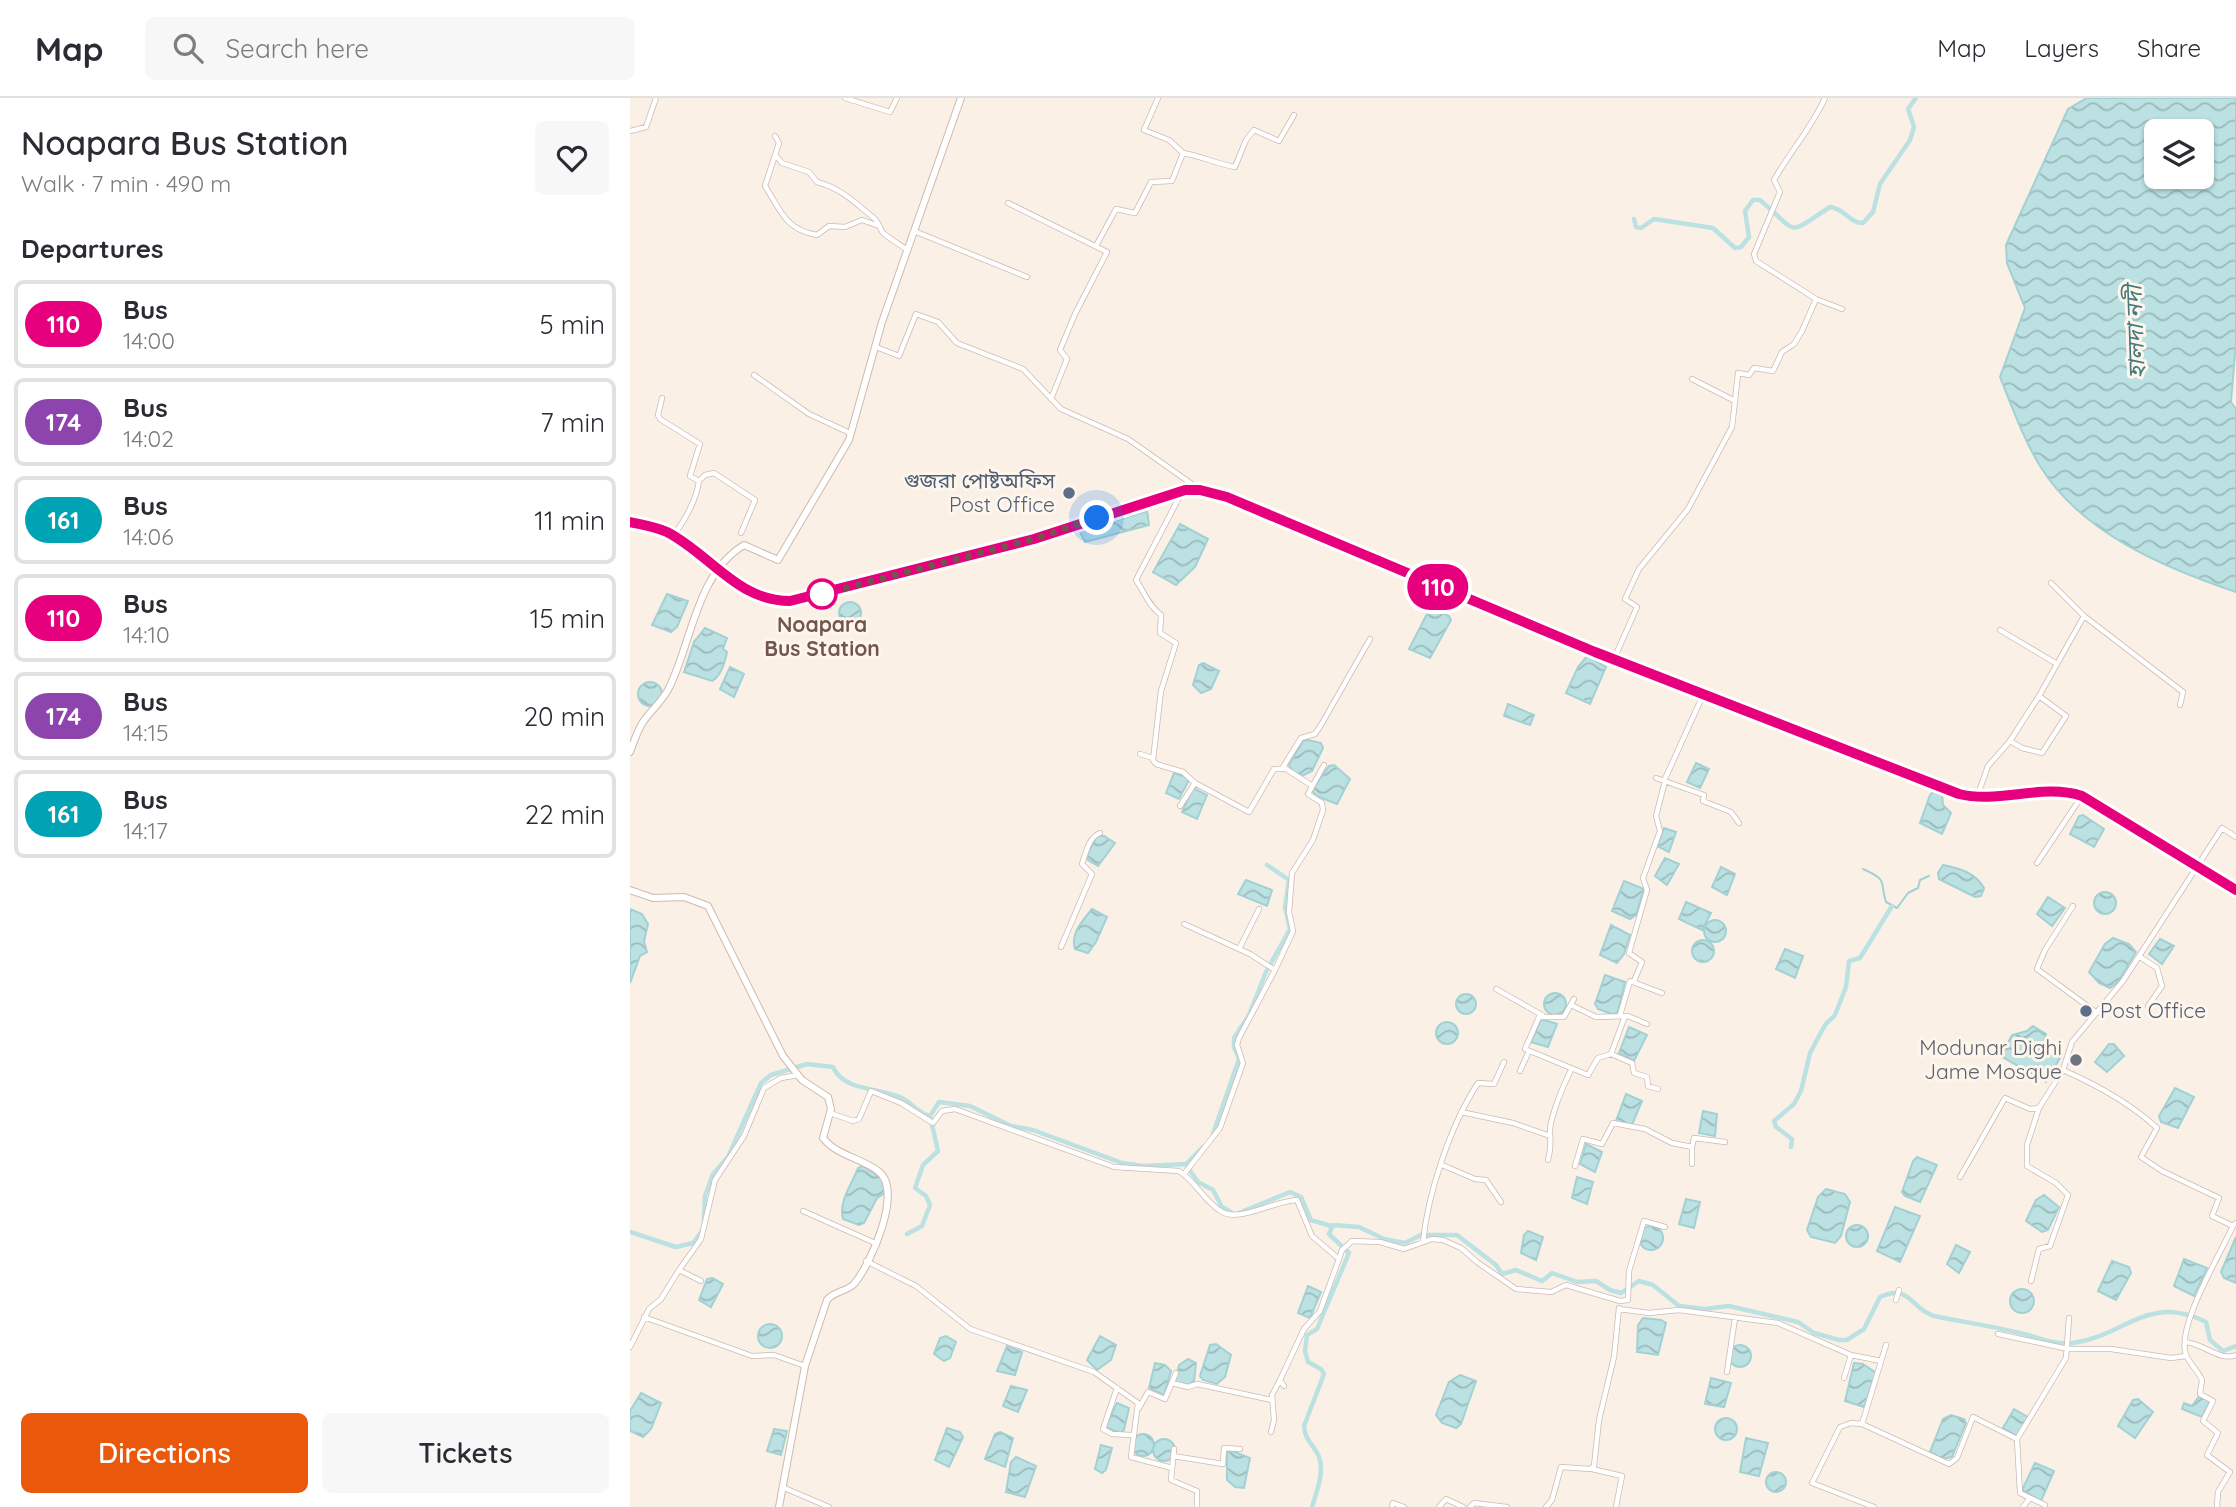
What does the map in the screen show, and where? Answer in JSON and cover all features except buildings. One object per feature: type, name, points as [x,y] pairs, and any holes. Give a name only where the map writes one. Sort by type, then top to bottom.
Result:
[{"type":"main road","points":[[630,752],[644,720],[657,708],[670,687],[701,602],[717,572],[744,545],[778,560],[809,512],[851,434],[906,249],[961,98]]},
{"type":"main road","points":[[630,522],[673,536],[717,572],[766,597],[798,600],[1034,539],[1183,491],[1200,490],[1227,497],[1614,659],[1959,794],[1977,797],[2046,792],[2082,796],[2236,890]]},
{"type":"main road","points":[[630,890],[653,898],[684,897],[708,906],[749,992],[788,1063],[797,1074],[828,1097],[830,1112],[822,1138],[832,1147],[879,1172],[887,1181],[888,1210],[875,1243],[852,1285],[827,1300],[805,1366],[779,1507]]},
{"type":"street","points":[[630,131],[646,127],[656,98]]},
{"type":"street","points":[[845,98],[890,112],[897,98]]},
{"type":"street","points":[[1158,98],[1144,130],[1169,140],[1183,153],[1211,158],[1221,164],[1235,167],[1246,139],[1254,130],[1279,141],[1293,115]]},
{"type":"street","points":[[1825,98],[1816,117],[1797,141],[1774,180],[1780,192],[1754,259],[1816,299],[1842,309]]},
{"type":"street","points":[[775,136],[780,140],[765,186],[780,216],[791,221],[796,228],[817,235],[829,226],[845,227],[862,220],[879,226]]},
{"type":"street","points":[[1096,246],[1116,209],[1135,213],[1151,182],[1171,181],[1183,153]]},
{"type":"street","points":[[776,156],[782,163],[809,172],[817,182],[830,184],[854,199],[863,212],[876,220],[882,232],[906,249]]},
{"type":"street","points":[[1008,204],[1107,251],[1060,350],[1067,359],[1051,399]]},
{"type":"street","points":[[913,231],[1027,277]]},
{"type":"street","points":[[1614,659],[1637,607],[1625,598],[1639,569],[1688,509],[1732,427],[1738,373],[1749,374],[1754,368],[1773,371],[1782,352],[1794,344],[1802,331],[1816,299]]},
{"type":"street","points":[[876,348],[899,356],[916,314],[937,322],[957,343],[1023,369],[1061,409],[1128,439],[1200,490]]},
{"type":"street","points":[[754,375],[809,414],[851,434]]},
{"type":"street","points":[[1692,379],[1735,401]]},
{"type":"street","points":[[662,398],[658,415],[660,419],[700,444],[690,476],[699,481]]},
{"type":"street","points":[[673,536],[686,518],[699,481],[705,475],[714,473],[755,500],[741,533]]},
{"type":"street","points":[[1183,491],[1136,580],[1149,603],[1161,615],[1160,633],[1177,643],[1161,691],[1153,758],[1156,764],[1182,772],[1195,783],[1249,812],[1273,769],[1283,769],[1311,785]]},
{"type":"street","points":[[2051,583],[2084,617],[2183,692],[2180,705]]},
{"type":"street","points":[[1977,797],[1988,766],[2010,741],[2039,696],[2084,617]]},
{"type":"street","points":[[2000,630],[2057,664]]},
{"type":"street","points":[[1283,769],[1301,738],[1315,734],[1370,639]]},
{"type":"street","points":[[1611,1054],[1630,981],[1634,981],[1642,962],[1629,953],[1637,915],[1647,890],[1643,878],[1660,831],[1656,816],[1664,781],[1704,694]]},
{"type":"street","points":[[2010,741],[2022,748],[2042,753],[2066,716],[2039,696]]},
{"type":"street","points":[[1140,754],[1153,758]]},
{"type":"street","points":[[1184,1174],[1220,1128],[1243,1063],[1237,1045],[1239,1038],[1293,931],[1289,912],[1292,873],[1313,839],[1323,810],[1322,803],[1309,795],[1311,785],[1317,781],[1324,765]]},
{"type":"street","points":[[1656,778],[1704,794],[1703,801],[1731,812],[1739,823]]},
{"type":"street","points":[[1180,806],[1195,783]]},
{"type":"street","points":[[2037,863],[2082,796]]},
{"type":"street","points":[[2031,1282],[2039,1249],[2050,1246],[2068,1195],[2056,1183],[2027,1166],[2027,1145],[2039,1108],[2063,1070],[2072,1042],[2140,957],[2222,828],[2236,837]]},
{"type":"street","points":[[1061,947],[1092,874],[1082,863],[1086,850],[1092,838],[1100,833]]},
{"type":"street","points":[[2073,906],[2045,950],[2037,969],[2096,1013]]},
{"type":"street","points":[[1239,949],[1259,909]]},
{"type":"street","points":[[1184,924],[1239,949],[1275,970]]},
{"type":"street","points":[[2140,957],[2157,968],[2162,986],[2148,1006]]},
{"type":"street","points":[[1634,981],[1662,993]]},
{"type":"street","points":[[1496,989],[1542,1015],[1564,1017],[1574,999]]},
{"type":"street","points":[[1570,1005],[1596,1017],[1622,1016],[1647,1024]]},
{"type":"street","points":[[1542,1015],[1525,1049],[1588,1075],[1598,1058],[1611,1054],[1632,1063],[1634,1073],[1647,1077],[1648,1086],[1658,1089]]},
{"type":"street","points":[[1520,1071],[1529,1051]]},
{"type":"street","points":[[1423,1242],[1443,1165],[1461,1112],[1478,1083],[1494,1084],[1504,1062]]},
{"type":"street","points":[[1548,1160],[1552,1145],[1550,1136],[1563,1087],[1571,1070]]},
{"type":"street","points":[[2063,1070],[2100,1087],[2157,1128],[2141,1157],[2162,1171],[2219,1198],[2212,1216],[2235,1225],[2192,1310],[2185,1342],[2186,1356],[2202,1380],[2200,1394],[2213,1401],[2203,1421],[2218,1433],[2207,1455],[2230,1472],[2218,1492],[2217,1507]]},
{"type":"street","points":[[630,1347],[645,1317],[661,1299],[701,1239],[715,1180],[744,1136],[764,1088],[775,1080],[797,1074]]},
{"type":"street","points":[[830,1112],[856,1121],[871,1091],[901,1103],[933,1123],[942,1111],[955,1109],[1114,1167],[1137,1170],[1169,1168],[1184,1174],[1221,1212],[1243,1215],[1279,1200],[1297,1200],[1312,1236],[1339,1259]]},
{"type":"street","points":[[1960,1177],[2005,1098],[2030,1109],[2039,1108]]},
{"type":"street","points":[[1461,1112],[1550,1136]]},
{"type":"street","points":[[1575,1166],[1583,1139],[1602,1144],[1613,1123],[1646,1129],[1672,1143],[1692,1147]]},
{"type":"street","points":[[1692,1164],[1693,1138],[1725,1142]]},
{"type":"street","points":[[1443,1165],[1475,1179],[1486,1180],[1501,1202]]},
{"type":"street","points":[[803,1211],[875,1243]]},
{"type":"street","points":[[1271,1432],[1274,1420],[1272,1399],[1279,1380],[1304,1329],[1320,1311],[1344,1248],[1359,1240],[1404,1249],[1432,1239],[1452,1242],[1516,1289],[1550,1292],[1566,1286],[1619,1301],[1630,1296],[1627,1286],[1644,1221],[1665,1227]]},
{"type":"street","points":[[866,1261],[916,1286],[970,1329],[1081,1367],[1134,1399],[1139,1408]]},
{"type":"street","points":[[679,1270],[701,1281]]},
{"type":"street","points":[[1895,1300],[1899,1290]]},
{"type":"street","points":[[1592,1469],[1604,1390],[1614,1357],[1619,1301]]},
{"type":"street","points":[[1619,1309],[1649,1313],[1679,1310],[1778,1323],[1851,1355],[1881,1361]]},
{"type":"street","points":[[645,1317],[752,1356],[774,1355],[805,1366]]},
{"type":"street","points":[[1727,1372],[1735,1318]]},
{"type":"street","points":[[2045,1505],[2020,1493],[2017,1439],[2064,1364],[2069,1348],[2068,1318]]},
{"type":"street","points":[[1998,1334],[2069,1348],[2111,1349],[2171,1358],[2186,1356]]},
{"type":"street","points":[[2185,1342],[2206,1346],[2224,1357],[2236,1355]]},
{"type":"street","points":[[1862,1424],[1886,1345]]},
{"type":"street","points":[[1844,1378],[1851,1355]]},
{"type":"street","points":[[1172,1468],[1131,1457],[1132,1435],[1139,1408],[1148,1392],[1165,1399],[1176,1373]]},
{"type":"street","points":[[1279,1380],[1284,1386]]},
{"type":"street","points":[[1172,1383],[1188,1387],[1197,1384],[1272,1399]]},
{"type":"street","points":[[1117,1388],[1103,1429],[1117,1435],[1132,1435]]},
{"type":"street","points":[[1874,1507],[1812,1483],[1840,1427],[1851,1423],[1862,1424],[1950,1464],[1957,1458],[1973,1417],[2017,1439]]},
{"type":"street","points":[[1196,1507],[1197,1491],[1172,1483],[1173,1452],[1223,1464],[1224,1448],[1240,1449]]},
{"type":"street","points":[[1546,1507],[1552,1500],[1560,1467],[1592,1469],[1622,1476],[1616,1507]]},
{"type":"street","points":[[782,1487],[829,1507]]},
{"type":"street","points":[[2023,1507],[2030,1498]]},
{"type":"street","points":[[1439,1507],[1446,1499],[1463,1507]]},
{"type":"street","points":[[1392,1507],[1393,1503],[1404,1507]]},
{"type":"street","points":[[1469,1507],[1474,1503],[1507,1507]]},
{"type":"water","name":"হালদা নদী","points":[[2087,98],[2236,98],[2236,342],[2231,402],[2236,409],[2236,592],[2181,572],[2101,529],[2057,490],[2040,466],[2000,377],[2025,308],[2007,263],[2006,245],[2068,109]]},
{"type":"water","points":[[1147,511],[1149,525],[1085,542],[1080,532]]},
{"type":"water","points":[[1180,524],[1208,539],[1195,567],[1176,585],[1153,572]]},
{"type":"water","points":[[667,594],[688,601],[677,627],[671,632],[652,625]]},
{"type":"water","points":[[850,602],[858,605],[861,613],[858,621],[850,624],[842,621],[839,613],[842,605]]},
{"type":"water","points":[[1430,608],[1449,616],[1451,620],[1430,658],[1409,649]]},
{"type":"water","points":[[705,628],[727,638],[723,649],[727,652],[724,664],[712,681],[684,672],[694,642]]},
{"type":"water","points":[[1587,656],[1606,667],[1590,704],[1566,693],[1578,667]]},
{"type":"water","points":[[1203,663],[1219,671],[1211,689],[1201,693],[1193,685],[1199,665]]},
{"type":"water","points":[[730,667],[744,674],[734,697],[720,689]]},
{"type":"water","points":[[650,682],[658,686],[662,694],[658,702],[650,706],[642,702],[638,694],[642,686]]},
{"type":"water","points":[[1508,704],[1534,715],[1530,725],[1504,716]]},
{"type":"water","points":[[1303,741],[1321,743],[1323,748],[1312,771],[1302,776],[1293,772],[1289,765]]},
{"type":"water","points":[[1696,763],[1709,769],[1700,788],[1687,782]]},
{"type":"water","points":[[1334,765],[1350,779],[1337,804],[1316,796],[1312,790],[1329,766]]},
{"type":"water","points":[[1174,773],[1190,778],[1179,799],[1166,793]]},
{"type":"water","points":[[1193,788],[1207,795],[1197,819],[1182,812]]},
{"type":"water","points":[[1934,791],[1942,794],[1943,805],[1951,813],[1942,834],[1920,823]]},
{"type":"water","points":[[2083,815],[2104,829],[2094,847],[2070,834],[2079,816]]},
{"type":"water","points":[[1664,828],[1676,832],[1669,852],[1657,846]]},
{"type":"water","points":[[1097,836],[1104,836],[1115,843],[1098,866],[1088,860],[1087,855]]},
{"type":"water","points":[[1665,858],[1679,864],[1667,885],[1655,876]]},
{"type":"water","points":[[1943,865],[1976,878],[1984,888],[1981,896],[1975,897],[1939,879],[1938,873]]},
{"type":"water","points":[[1721,867],[1735,874],[1727,895],[1712,887]]},
{"type":"water","points":[[1246,880],[1272,890],[1267,906],[1238,894]]},
{"type":"water","points":[[1624,881],[1644,889],[1636,915],[1630,919],[1612,911]]},
{"type":"water","points":[[2105,892],[2115,899],[2116,903],[2109,913],[2105,914],[2095,907],[2094,903],[2101,893]]},
{"type":"water","points":[[2048,897],[2065,908],[2052,926],[2037,914]]},
{"type":"water","points":[[1686,902],[1711,913],[1702,930],[1679,919]]},
{"type":"water","points":[[630,909],[642,914],[648,924],[644,941],[647,952],[640,956],[630,983]]},
{"type":"water","points":[[1092,909],[1107,917],[1088,953],[1075,949],[1074,938]]},
{"type":"water","points":[[1715,920],[1723,923],[1726,931],[1723,939],[1715,942],[1707,939],[1704,931],[1707,923]]},
{"type":"water","points":[[1611,925],[1630,935],[1624,954],[1617,963],[1600,955]]},
{"type":"water","points":[[2113,938],[2129,944],[2136,952],[2118,982],[2110,988],[2099,983],[2089,972],[2105,944]]},
{"type":"water","points":[[2160,939],[2174,946],[2162,964],[2149,954]]},
{"type":"water","points":[[1703,940],[1711,943],[1714,951],[1711,959],[1703,962],[1695,959],[1692,951],[1695,943]]},
{"type":"water","points":[[1785,949],[1803,956],[1795,978],[1776,969]]},
{"type":"water","points":[[1605,975],[1625,982],[1615,1015],[1598,1009],[1595,1004]]},
{"type":"water","points":[[1555,993],[1563,996],[1566,1004],[1563,1012],[1555,1015],[1547,1012],[1544,1004],[1547,996]]},
{"type":"water","points":[[1466,994],[1473,997],[1476,1004],[1473,1011],[1466,1014],[1459,1011],[1456,1004],[1459,997]]},
{"type":"water","points":[[1541,1019],[1557,1024],[1548,1047],[1531,1042]]},
{"type":"water","points":[[1447,1022],[1455,1025],[1458,1033],[1455,1041],[1447,1044],[1439,1041],[1436,1033],[1439,1025]]},
{"type":"water","points":[[2033,1026],[2046,1034],[2044,1044],[2060,1058],[2046,1082],[2001,1056],[2012,1035],[2027,1031]]},
{"type":"water","points":[[1629,1027],[1647,1035],[1634,1061],[1619,1053]]},
{"type":"water","points":[[2109,1044],[2114,1044],[2124,1056],[2107,1072],[2095,1062]]},
{"type":"water","points":[[2175,1088],[2194,1097],[2178,1128],[2161,1122],[2159,1116]]},
{"type":"water","points":[[1626,1094],[1642,1101],[1631,1127],[1616,1121]]},
{"type":"water","points":[[1703,1111],[1717,1114],[1715,1136],[1699,1133]]},
{"type":"water","points":[[1586,1144],[1602,1152],[1595,1172],[1580,1164]]},
{"type":"water","points":[[1917,1157],[1937,1165],[1920,1202],[1902,1192],[1913,1161]]},
{"type":"water","points":[[863,1166],[882,1178],[885,1193],[877,1198],[864,1223],[859,1225],[843,1219],[842,1206],[858,1168]]},
{"type":"water","points":[[1577,1177],[1593,1182],[1587,1204],[1572,1198]]},
{"type":"water","points":[[1826,1189],[1845,1194],[1850,1202],[1841,1236],[1835,1243],[1811,1237],[1807,1230],[1818,1197]]},
{"type":"water","points":[[2044,1195],[2059,1207],[2048,1230],[2042,1232],[2026,1221],[2036,1200]]},
{"type":"water","points":[[1686,1199],[1700,1202],[1694,1228],[1679,1224]]},
{"type":"water","points":[[1895,1207],[1920,1216],[1900,1262],[1877,1251]]},
{"type":"water","points":[[1857,1225],[1867,1232],[1868,1236],[1861,1246],[1857,1247],[1847,1240],[1846,1236],[1853,1226]]},
{"type":"water","points":[[1651,1226],[1660,1229],[1663,1238],[1660,1247],[1651,1250],[1642,1247],[1639,1238],[1642,1229]]},
{"type":"water","points":[[1528,1231],[1543,1237],[1536,1260],[1521,1253],[1524,1235]]},
{"type":"water","points":[[2236,1237],[2236,1283],[2224,1278],[2221,1272]]},
{"type":"water","points":[[1956,1245],[1970,1252],[1959,1273],[1947,1264]]},
{"type":"water","points":[[2184,1259],[2207,1268],[2194,1296],[2174,1286]]},
{"type":"water","points":[[2112,1261],[2129,1267],[2131,1273],[2116,1300],[2098,1291]]},
{"type":"water","points":[[712,1278],[723,1284],[711,1307],[699,1300],[707,1279]]},
{"type":"water","points":[[1308,1286],[1321,1292],[1310,1318],[1298,1313]]},
{"type":"water","points":[[2022,1289],[2033,1296],[2034,1301],[2027,1312],[2022,1313],[2011,1306],[2010,1301],[2017,1290]]},
{"type":"water","points":[[1643,1318],[1666,1323],[1658,1355],[1637,1352],[1638,1325]]},
{"type":"water","points":[[770,1324],[781,1331],[782,1336],[775,1347],[770,1348],[759,1341],[758,1336],[765,1325]]},
{"type":"water","points":[[946,1336],[956,1342],[950,1358],[944,1361],[934,1354],[940,1338]]},
{"type":"water","points":[[1100,1336],[1116,1345],[1111,1360],[1097,1370],[1087,1360]]},
{"type":"water","points":[[1216,1344],[1231,1355],[1225,1377],[1217,1384],[1203,1380],[1200,1376],[1210,1345]]},
{"type":"water","points":[[1740,1345],[1748,1348],[1751,1356],[1748,1364],[1740,1367],[1732,1364],[1729,1356],[1732,1348]]},
{"type":"water","points":[[1007,1346],[1022,1352],[1015,1375],[997,1371]]},
{"type":"water","points":[[1188,1359],[1196,1363],[1194,1381],[1188,1385],[1175,1382],[1179,1365]]},
{"type":"water","points":[[1155,1363],[1165,1365],[1171,1371],[1164,1395],[1149,1388]]},
{"type":"water","points":[[1854,1363],[1863,1364],[1876,1373],[1864,1407],[1845,1401]]},
{"type":"water","points":[[1460,1375],[1476,1381],[1461,1424],[1456,1428],[1442,1423],[1436,1415],[1449,1382]]},
{"type":"water","points":[[1711,1378],[1731,1383],[1724,1407],[1705,1404]]},
{"type":"water","points":[[1011,1386],[1027,1390],[1018,1412],[1003,1406]]},
{"type":"water","points":[[641,1393],[661,1403],[651,1429],[643,1437],[630,1431],[630,1411]]},
{"type":"water","points":[[2200,1395],[2210,1401],[2202,1417],[2182,1409],[2184,1403],[2192,1406]]},
{"type":"water","points":[[2138,1399],[2153,1412],[2135,1438],[2118,1426],[2133,1400]]},
{"type":"water","points":[[1117,1403],[1129,1408],[1124,1430],[1120,1433],[1105,1427]]},
{"type":"water","points":[[2014,1409],[2028,1417],[2017,1436],[2003,1428]]},
{"type":"water","points":[[1951,1415],[1964,1419],[1966,1423],[1952,1457],[1943,1459],[1930,1452],[1943,1419]]},
{"type":"water","points":[[1726,1418],[1734,1421],[1737,1429],[1734,1437],[1726,1440],[1718,1437],[1715,1429],[1718,1421]]},
{"type":"water","points":[[947,1428],[960,1432],[963,1437],[949,1467],[935,1460]]},
{"type":"water","points":[[774,1429],[787,1431],[781,1455],[767,1451]]},
{"type":"water","points":[[1000,1432],[1013,1438],[1005,1467],[985,1459],[995,1434]]},
{"type":"water","points":[[1143,1434],[1151,1437],[1154,1445],[1151,1453],[1143,1456],[1135,1453],[1132,1445],[1135,1437]]},
{"type":"water","points":[[1746,1438],[1768,1443],[1759,1476],[1740,1472]]},
{"type":"water","points":[[1164,1439],[1174,1446],[1175,1450],[1168,1460],[1164,1461],[1154,1454],[1153,1450],[1160,1440]]},
{"type":"water","points":[[1101,1445],[1112,1448],[1106,1470],[1102,1473],[1095,1469]]},
{"type":"water","points":[[1230,1450],[1250,1458],[1244,1488],[1235,1487],[1227,1480],[1227,1453]]},
{"type":"water","points":[[1016,1457],[1036,1466],[1025,1497],[1006,1492],[1011,1462]]},
{"type":"water","points":[[2035,1463],[2054,1471],[2041,1501],[2022,1490]]},
{"type":"water","points":[[1776,1472],[1783,1475],[1786,1482],[1783,1489],[1776,1492],[1769,1489],[1766,1482],[1769,1475]]},
{"type":"waterway","points":[[1634,219],[1636,227],[1641,228],[1654,219],[1713,228],[1735,248],[1741,247],[1749,237],[1745,211],[1753,200],[1760,200],[1793,228],[1830,207],[1840,210],[1854,221],[1863,223],[1873,212],[1880,184],[1910,140],[1914,127],[1908,109],[1916,98]]},
{"type":"waterway","points":[[1213,1134],[1239,1059],[1234,1038],[1249,1015],[1266,972],[1290,929],[1285,907],[1289,880],[1267,865]]},
{"type":"waterway","points":[[1863,869],[1880,879],[1886,902],[1897,908],[1908,893],[1918,888],[1920,880],[1929,876]]},
{"type":"waterway","points":[[1791,1147],[1792,1139],[1776,1127],[1774,1121],[1794,1104],[1801,1091],[1810,1053],[1825,1025],[1835,1015],[1846,987],[1849,961],[1860,958],[1892,906]]},
{"type":"waterway","points":[[704,1219],[705,1196],[713,1174],[728,1157],[761,1083],[771,1075],[807,1064],[833,1067],[845,1081],[902,1098],[930,1116]]},
{"type":"waterway","points":[[907,1234],[922,1226],[930,1205],[926,1196],[915,1188],[923,1165],[938,1151],[930,1116],[939,1102],[970,1106],[1011,1126],[1033,1130],[1122,1163],[1143,1166],[1186,1164],[1203,1147]]},
{"type":"waterway","points":[[1186,1165],[1198,1182],[1213,1190],[1222,1207],[1231,1212]]},
{"type":"waterway","points":[[1239,1213],[1290,1192],[1301,1197],[1311,1220],[1331,1226]]},
{"type":"waterway","points":[[1312,1507],[1321,1464],[1304,1426],[1324,1374],[1321,1369],[1308,1362],[1305,1351],[1307,1335],[1317,1329],[1349,1253],[1329,1234],[1333,1225],[1359,1227],[1384,1239],[1405,1243],[1421,1235],[1457,1235],[1496,1265],[1502,1274],[1516,1270],[1542,1281],[1552,1273],[1577,1282],[1596,1281],[1621,1293],[1639,1281],[1653,1285],[1679,1306],[1705,1309],[1729,1306],[1798,1322],[1814,1333],[1839,1340],[1847,1340],[1864,1329],[1880,1297],[1898,1293],[1934,1316],[2059,1343],[2091,1339],[2137,1319],[2168,1312],[2186,1314],[2206,1322],[2210,1340],[2223,1351],[2236,1346]]},
{"type":"waterway","points":[[630,1232],[676,1247],[693,1243],[702,1231]]},
{"type":"bus line","name":"110","points":[[630,522],[667,532],[717,572],[738,585],[766,597],[790,601],[1034,539],[1185,490],[1200,490],[1227,497],[1595,652],[1959,794],[1973,798],[2046,792],[2082,796],[2236,890]]},
{"type":"place","name":"গুজরা পোষ্টঅফিস Post Office","points":[[1069,493]]},
{"type":"place","name":"Noapara Bus Station","points":[[822,594]]},
{"type":"place","name":"Post Office","points":[[2086,1011]]},
{"type":"place","name":"Modunar Dighi Jame Mosque","points":[[2076,1060]]},
{"type":"route","points":[[822,594],[1034,539],[1097,518]]}]
